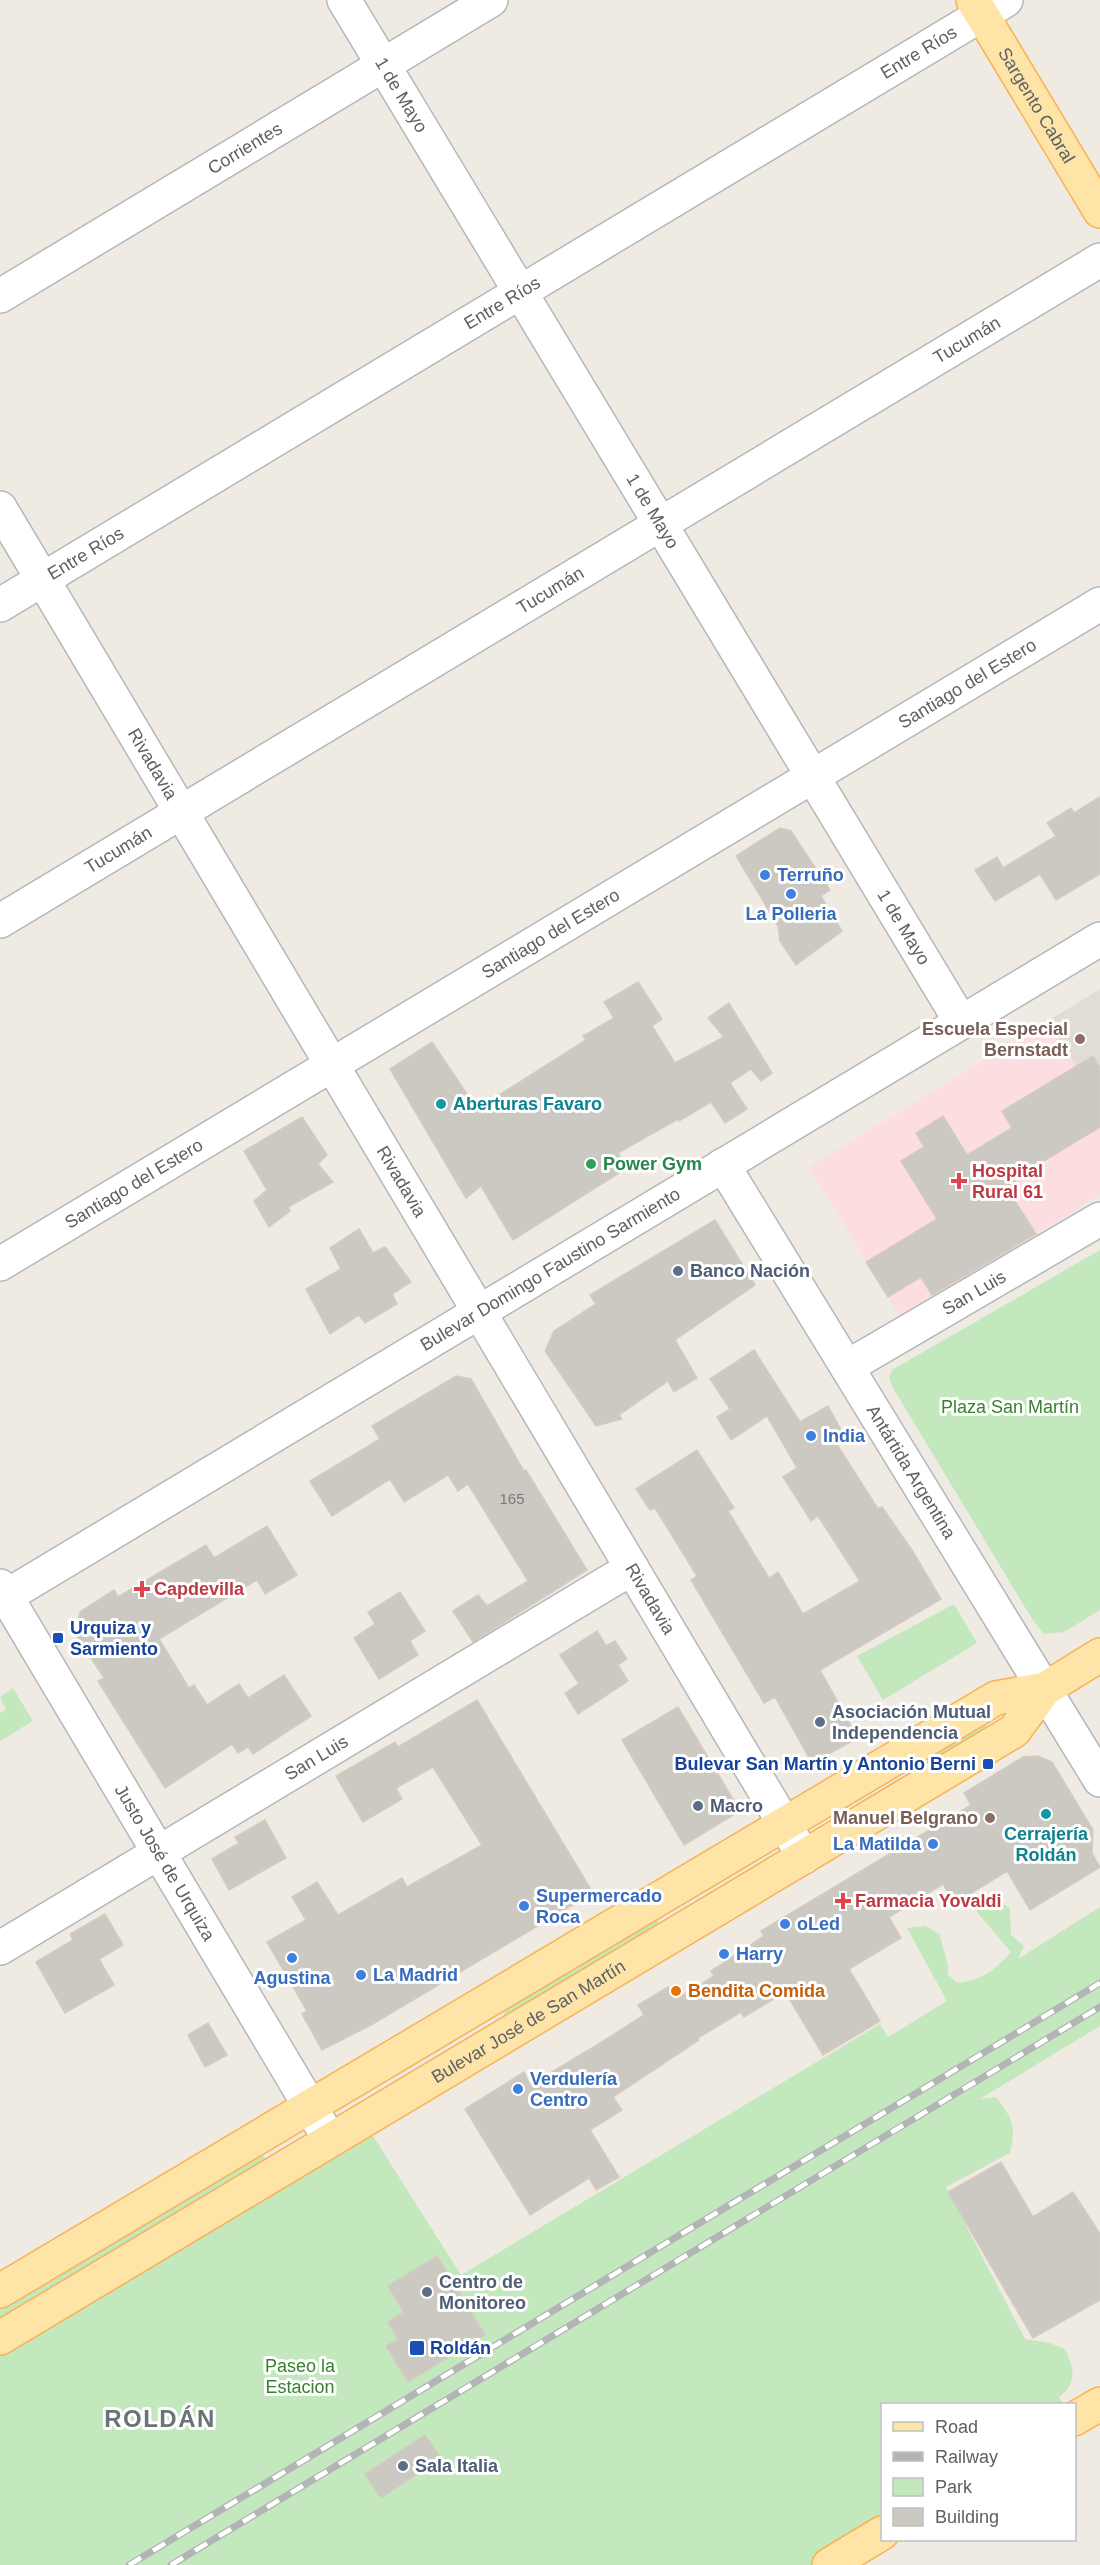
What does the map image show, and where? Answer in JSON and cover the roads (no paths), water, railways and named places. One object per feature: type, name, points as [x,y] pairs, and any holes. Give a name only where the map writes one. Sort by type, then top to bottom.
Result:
[{"type":"main road","name":"Sargento Cabral","points":[[987,5],[1100,211]]},
{"type":"main road","name":"Bulevar José de San Martín","points":[[0,2291],[996,1698],[1044,1689],[1100,1655]]},
{"type":"main road","name":"Bulevar José de San Martín","points":[[0,2338],[1014,1731],[1044,1689]]},
{"type":"main road","points":[[1076,2418],[1100,2404]]},
{"type":"main road","points":[[829,2565],[881,2534]]},
{"type":"street","name":"1 de Mayo","points":[[344,0],[962,1022]]},
{"type":"street","name":"Corrientes","points":[[0,296],[491,0]]},
{"type":"street","name":"Entre Ríos","points":[[0,605],[520,292],[987,5]]},
{"type":"street","name":"Tucumán","points":[[0,921],[1100,261]]},
{"type":"street","name":"Rivadavia","points":[[0,508],[804,1857]]},
{"type":"street","name":"Santiago del Estero","points":[[0,1264],[1100,604]]},
{"type":"street","name":"Bulevar Domingo Faustino Sarmiento","points":[[2,1594],[479,1312],[1100,939]]},
{"type":"street","name":"Antártida Argentina","points":[[723,1165],[1100,1780]]},
{"type":"street","name":"San Luis","points":[[847,1367],[1100,1219]]},
{"type":"street","name":"San Luis","points":[[0,1948],[632,1568]]},
{"type":"street","name":"Justo José de Urquiza","points":[[2,1594],[330,2140]]},
{"type":"railway","points":[[129,2565],[1100,1983]]},
{"type":"railway","points":[[171,2565],[1100,2007]]},
{"type":"place","name":"Terruño","points":[[765,875]]},
{"type":"place","name":"La Polleria","points":[[791,894]]},
{"type":"place","name":"Escuela Especial Bernstadt","points":[[1080,1039]]},
{"type":"place","name":"Aberturas Favaro","points":[[441,1104]]},
{"type":"place","name":"Power Gym","points":[[591,1164]]},
{"type":"place","name":"Hospital Rural 61","points":[[959,1181]]},
{"type":"place","name":"Banco Nación","points":[[678,1271]]},
{"type":"place","name":"India","points":[[811,1436]]},
{"type":"place","name":"Capdevilla","points":[[142,1589]]},
{"type":"place","name":"Urquiza y Sarmiento","points":[[58,1638]]},
{"type":"place","name":"Asociación Mutual Independencia","points":[[820,1722]]},
{"type":"place","name":"Bulevar San Martín y Antonio Berni","points":[[988,1764]]},
{"type":"place","name":"Macro","points":[[698,1806]]},
{"type":"place","name":"Cerrajería Roldán","points":[[1046,1814]]},
{"type":"place","name":"Manuel Belgrano","points":[[990,1818]]},
{"type":"place","name":"La Matilda","points":[[933,1844]]},
{"type":"place","name":"Farmacia Yovaldi","points":[[843,1901]]},
{"type":"place","name":"Supermercado Roca","points":[[524,1906]]},
{"type":"place","name":"oLed","points":[[785,1924]]},
{"type":"place","name":"Harry","points":[[724,1954]]},
{"type":"place","name":"Agustina","points":[[292,1958]]},
{"type":"place","name":"La Madrid","points":[[361,1975]]},
{"type":"place","name":"Bendita Comida","points":[[676,1991]]},
{"type":"place","name":"Verdulería Centro","points":[[518,2089]]},
{"type":"place","name":"Centro de Monitoreo","points":[[427,2292]]},
{"type":"place","name":"Roldán","points":[[417,2348]]},
{"type":"place","name":"Sala Italia","points":[[403,2466]]},
{"type":"district","name":"ROLDÁN","points":[[160,2418]]},
{"type":"park label","name":"Plaza San Martín","points":[[1010,1407]]},
{"type":"park label","name":"Paseo la Estacion","points":[[300,2376]]}]
